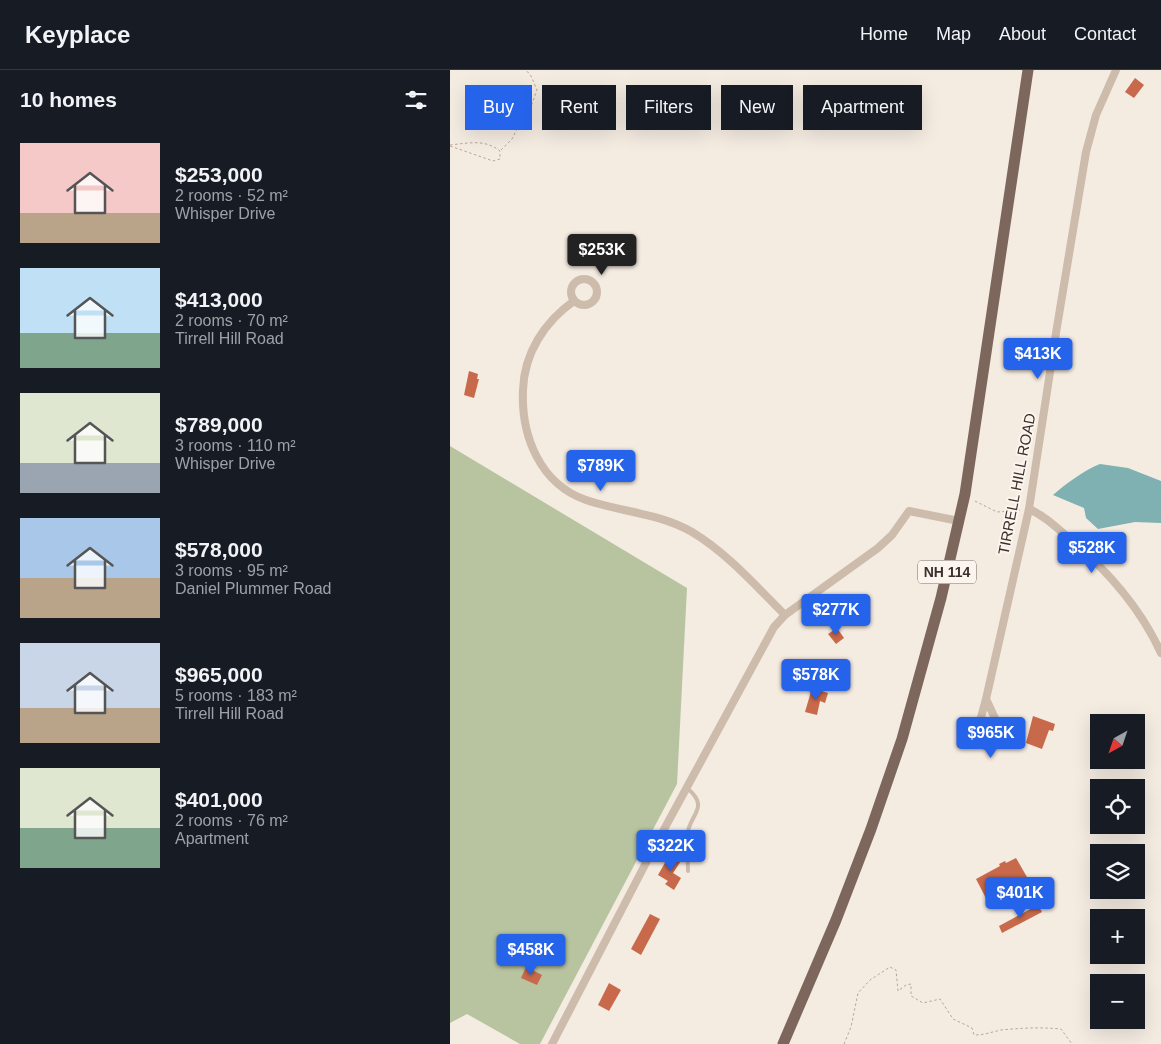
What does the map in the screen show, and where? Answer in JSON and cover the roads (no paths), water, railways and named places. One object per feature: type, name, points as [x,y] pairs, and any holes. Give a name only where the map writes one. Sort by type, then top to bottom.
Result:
[{"type":"main road","name":"NH 114","points":[[783,1044],[836,920],[884,792],[929,644],[965,494],[1028,70]]},
{"type":"street","name":"TIRRELL HILL ROAD","points":[[986,699],[1002,734],[1000,742],[990,748],[980,744],[976,736],[1029,510],[1086,152],[1096,115],[1116,70]]},
{"type":"street","points":[[574,302],[556,315],[538,338],[526,365],[523,383],[524,412],[529,440],[536,458],[555,481],[578,497],[652,516],[670,522],[694,534],[718,551],[785,615]]},
{"type":"street","points":[[1029,510],[1044,517],[1090,556],[1111,577],[1158,637],[1161,653]]},
{"type":"street","points":[[552,1044],[686,788],[774,627],[785,615],[878,548],[892,535],[909,511],[959,521]]},
{"type":"lane","points":[[686,788],[695,794],[699,803],[697,814],[690,825],[687,836],[688,871]]},
{"type":"water","points":[[1100,464],[1128,468],[1161,481],[1161,523],[1135,522],[1098,529],[1086,518],[1084,508],[1053,495],[1087,470]]}]
